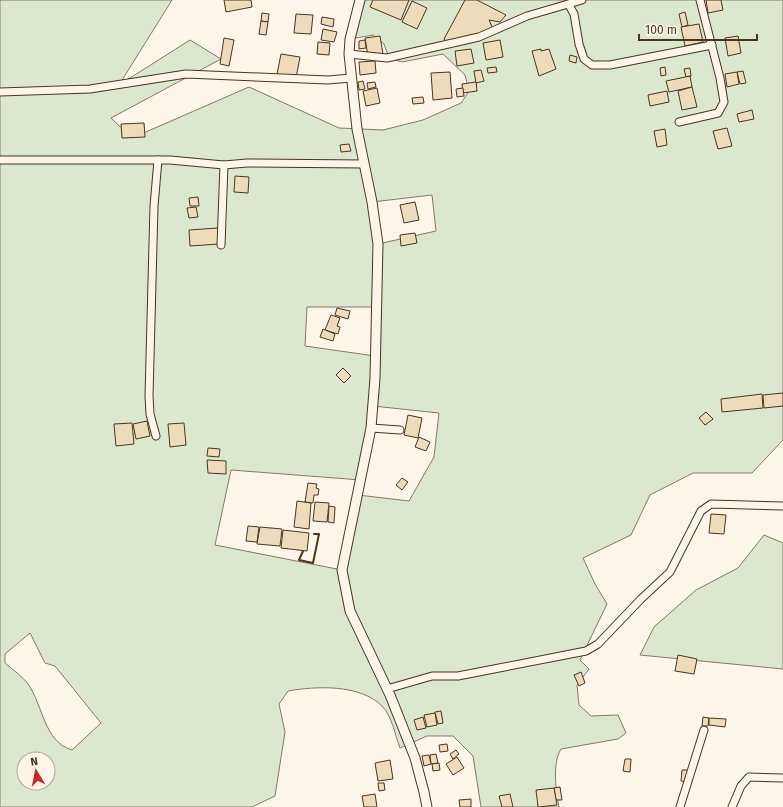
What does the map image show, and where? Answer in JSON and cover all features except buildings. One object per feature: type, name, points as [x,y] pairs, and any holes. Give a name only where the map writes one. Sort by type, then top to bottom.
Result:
[{"type":"street","points":[[360,0],[350,39],[349,54],[357,128],[378,244],[375,378],[371,428],[342,570],[350,611],[387,689],[415,758],[424,792],[426,807]]},
{"type":"street","points":[[349,54],[387,58],[479,37],[527,16],[582,0]]},
{"type":"street","points":[[679,122],[718,114],[724,102],[720,78],[700,0]]},
{"type":"street","points":[[569,5],[574,14],[578,44],[584,59],[592,65],[610,65],[712,45]]},
{"type":"street","points":[[0,92],[90,89],[186,74],[328,80],[351,78]]},
{"type":"street","points":[[0,160],[158,160],[224,165],[247,163],[364,164]]},
{"type":"street","points":[[156,436],[150,414],[149,396],[154,206],[158,160]]},
{"type":"street","points":[[221,245],[224,165]]},
{"type":"street","points":[[371,428],[400,430]]},
{"type":"street","points":[[387,689],[432,676],[458,676],[586,651],[598,644],[670,572],[685,546],[701,511],[711,504],[783,506]]},
{"type":"street","points":[[680,807],[704,730]]},
{"type":"street","points":[[732,807],[741,786],[749,777],[783,778]]},
{"type":"green space","points":[[0,0],[172,0],[119,85],[190,40],[221,59],[111,118],[132,138],[249,87],[339,128],[383,130],[423,120],[461,103],[469,91],[465,75],[443,54],[402,62],[389,58],[384,44],[373,35],[350,39],[360,0],[783,0],[783,440],[752,473],[693,473],[650,495],[631,535],[583,558],[595,584],[607,604],[580,660],[589,669],[577,685],[579,705],[591,716],[618,715],[626,733],[618,739],[561,749],[556,762],[556,785],[559,807],[481,807],[473,756],[453,736],[427,736],[400,748],[391,720],[382,706],[373,699],[350,690],[337,688],[311,688],[288,691],[279,704],[285,732],[275,796],[252,807],[0,807]],"holes":[[[432,195],[436,231],[378,244],[372,202]],[[307,307],[376,307],[375,356],[305,346]],[[373,406],[439,413],[434,457],[409,501],[358,495],[342,570],[215,545],[231,470],[361,480]],[[30,633],[45,663],[55,666],[101,723],[72,750],[63,746],[55,739],[50,731],[28,684],[5,663],[5,654]]]},
{"type":"green space","points":[[764,535],[783,543],[783,669],[640,655],[654,627],[696,590],[738,568]]},
{"type":"wall","points":[[303,551],[299,560],[313,563],[319,534],[314,534]]}]
